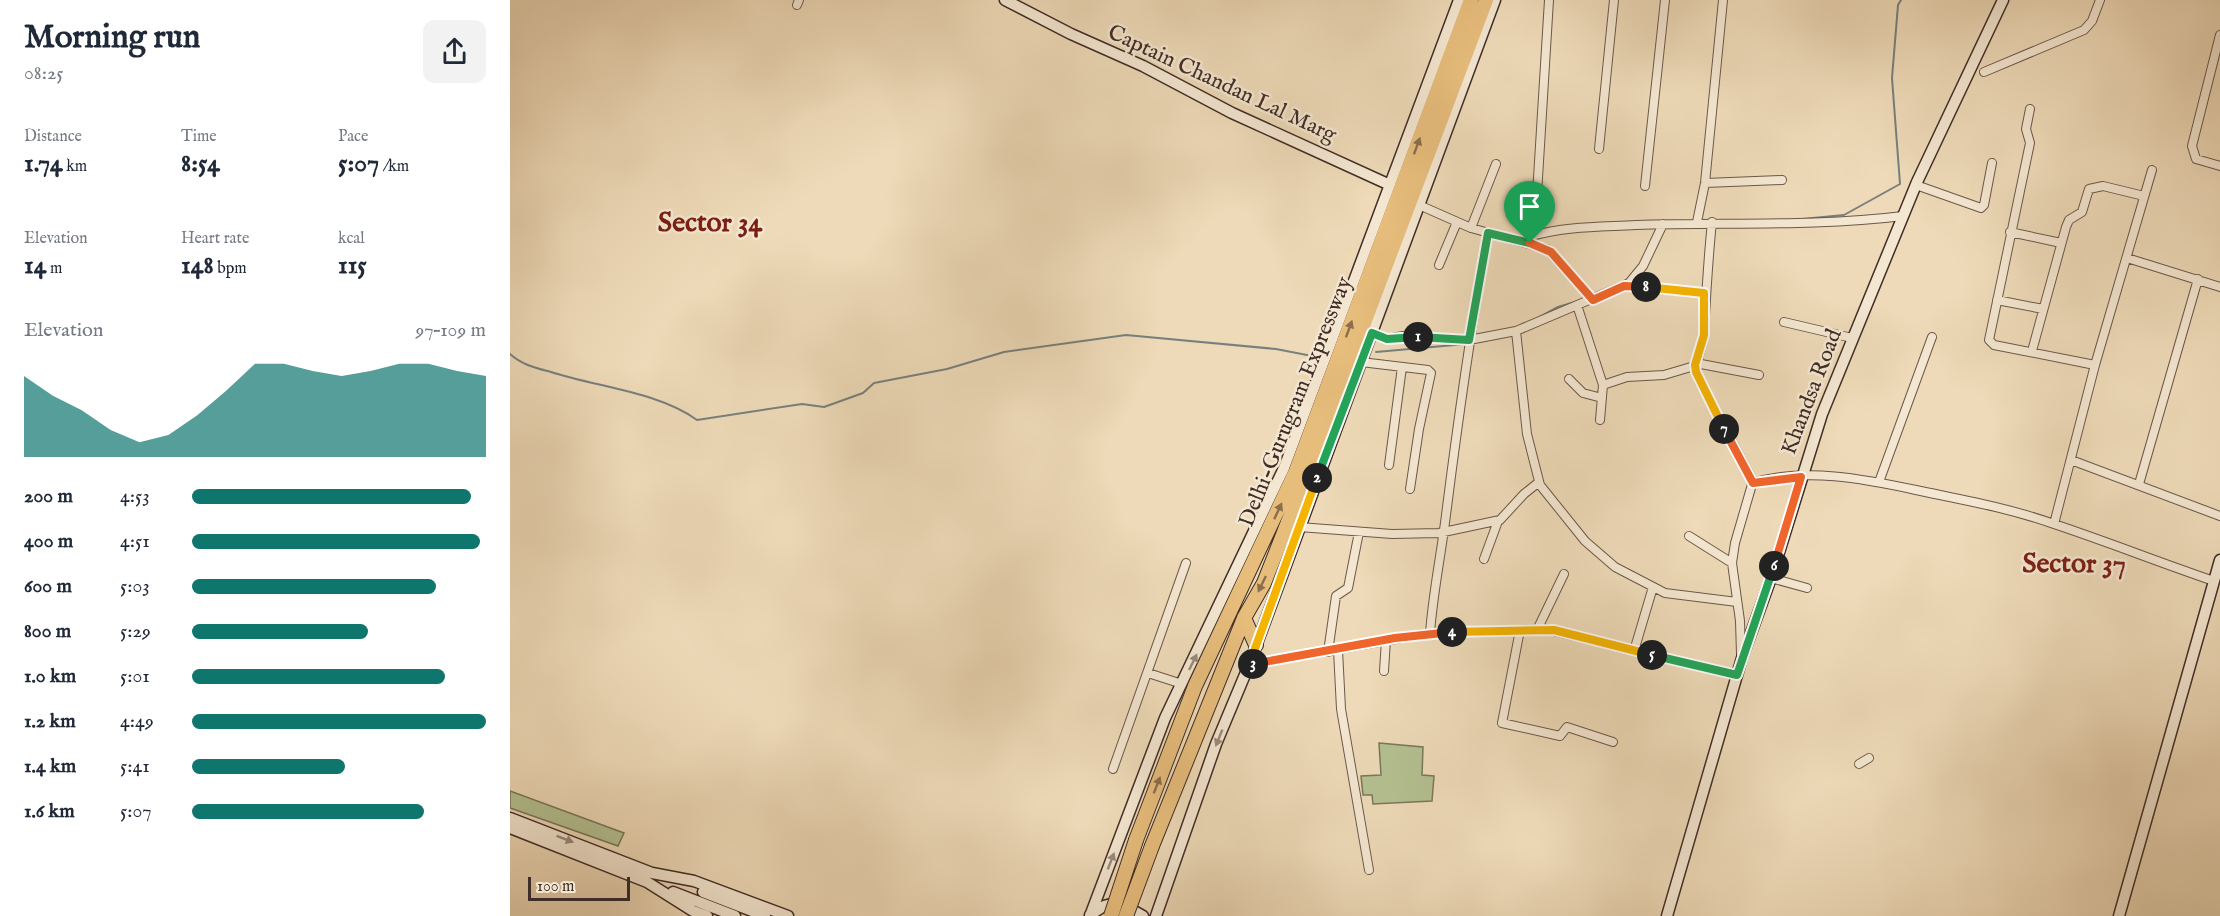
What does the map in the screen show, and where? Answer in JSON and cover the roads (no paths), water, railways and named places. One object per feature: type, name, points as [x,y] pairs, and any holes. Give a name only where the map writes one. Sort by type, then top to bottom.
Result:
[{"type":"highway","name":"Delhi-Gurugram Expressway","points":[[1111,916],[1195,686],[1296,471],[1471,0]]},
{"type":"highway","name":"Delhi-Gurugram Expressway","points":[[1126,916],[1244,618],[1264,583],[1373,314],[1486,0]]},
{"type":"highway","points":[[1257,528],[1261,547]]},
{"type":"highway","points":[[1227,593],[1248,574]]},
{"type":"highway","points":[[1244,618],[1256,645]]},
{"type":"main road","name":"Captain Chandan Lal Marg","points":[[1005,0],[1071,34],[1143,66],[1232,113],[1390,185]]},
{"type":"main road","points":[[1090,916],[1165,718],[1227,593],[1284,468],[1459,0]]},
{"type":"main road","points":[[1156,916],[1216,744],[1249,665],[1372,333],[1373,314],[1419,205],[1495,0]]},
{"type":"main road","name":"Khandsa Road","points":[[1667,916],[1742,658],[1771,578],[1822,414],[1916,185],[2003,0]]},
{"type":"main road","points":[[2119,916],[2220,560]]},
{"type":"main road","points":[[510,818],[735,916]]},
{"type":"main road","points":[[510,828],[765,916]]},
{"type":"main road","points":[[650,878],[693,910],[707,916]]},
{"type":"main road","points":[[650,878],[694,881],[788,916]]},
{"type":"main road","points":[[1090,916],[1104,906],[1118,902],[1143,916]]},
{"type":"street","points":[[1531,239],[1536,210],[1549,0]]},
{"type":"street","points":[[1599,149],[1614,0]]},
{"type":"street","points":[[1645,186],[1665,0]]},
{"type":"street","points":[[1697,222],[1705,183],[1723,0]]},
{"type":"street","points":[[1984,72],[2084,30],[2092,21],[2100,0]]},
{"type":"street","points":[[2220,35],[2192,150],[2196,159],[2220,166]]},
{"type":"street","points":[[2030,109],[2026,129],[2030,143],[1996,300],[1989,335],[1990,343],[2095,365]]},
{"type":"street","points":[[1916,185],[1983,207],[1992,163]]},
{"type":"street","points":[[1471,228],[1496,164]]},
{"type":"street","points":[[2054,524],[2095,365],[2152,170]]},
{"type":"street","points":[[1705,183],[1782,180]]},
{"type":"street","points":[[2032,351],[2068,222],[2082,212],[2087,192],[2091,188],[2103,186],[2144,196]]},
{"type":"street","points":[[1419,205],[1471,228],[1488,233],[1531,239],[1551,252],[1593,300]]},
{"type":"street","points":[[1531,239],[1558,229],[1697,222],[1857,221],[1903,216]]},
{"type":"street","points":[[1438,265],[1457,222]]},
{"type":"street","points":[[1712,222],[1704,293],[1704,335],[1695,365],[1700,382],[1753,483],[1735,543],[1732,563],[1742,658]]},
{"type":"street","points":[[1372,333],[1387,339],[1403,336],[1469,340],[1516,331],[1624,286],[1643,266],[1664,224]]},
{"type":"street","points":[[2010,232],[2061,243]]},
{"type":"street","points":[[1430,633],[1433,592],[1444,532],[1469,340],[1488,233]]},
{"type":"street","points":[[2127,258],[2220,287]]},
{"type":"street","points":[[2139,484],[2198,279]]},
{"type":"street","points":[[1624,286],[1704,293]]},
{"type":"street","points":[[1996,300],[2043,309]]},
{"type":"street","points":[[1577,305],[1603,385],[1600,420]]},
{"type":"street","points":[[1784,322],[1852,338]]},
{"type":"street","points":[[1516,331],[1527,434],[1539,482],[1595,551],[1616,567],[1665,593],[1737,602]]},
{"type":"street","points":[[1879,482],[1932,337]]},
{"type":"street","points":[[1361,362],[1428,370],[1431,375],[1419,429],[1410,489]]},
{"type":"street","points":[[1603,385],[1627,377],[1664,375],[1695,365],[1708,365],[1759,375]]},
{"type":"street","points":[[1389,465],[1402,367]]},
{"type":"street","points":[[1569,379],[1583,393],[1602,398]]},
{"type":"street","points":[[2071,460],[2220,516]]},
{"type":"street","points":[[1753,483],[1801,477],[1836,477],[1879,482],[1968,500],[2054,524],[2214,581]]},
{"type":"street","points":[[1484,559],[1498,521],[1539,482]]},
{"type":"street","points":[[1299,527],[1426,534],[1498,521]]},
{"type":"street","points":[[1328,652],[1336,596],[1348,588],[1359,532]]},
{"type":"street","points":[[1689,536],[1732,563]]},
{"type":"street","points":[[1113,769],[1186,563]]},
{"type":"street","points":[[1537,630],[1564,574]]},
{"type":"street","points":[[1771,578],[1807,588]]},
{"type":"street","points":[[1634,651],[1653,587]]},
{"type":"street","points":[[1520,630],[1502,723],[1560,735],[1567,727],[1613,742]]},
{"type":"street","points":[[1249,665],[1430,633],[1537,630],[1567,633],[1737,675]]},
{"type":"street","points":[[1384,671],[1386,640]]},
{"type":"street","points":[[1338,650],[1341,710],[1369,870]]},
{"type":"street","points":[[1148,673],[1182,684]]},
{"type":"street","points":[[1858,764],[1869,758]]},
{"type":"waterway","points":[[1792,220],[1844,215],[1900,184],[1892,78],[1898,5],[1901,0]]},
{"type":"waterway","points":[[1536,319],[1558,307],[1575,302]]},
{"type":"waterway","points":[[510,354],[519,361],[535,367],[646,396],[697,420],[802,404],[824,407],[863,393],[874,383],[947,369],[1004,352],[1126,335],[1276,349],[1312,356]]},
{"type":"waterway","points":[[1376,352],[1466,344]]},
{"type":"district","name":"Sector 34","points":[[710,223]]},
{"type":"district","name":"Sector 37","points":[[2074,564]]}]
